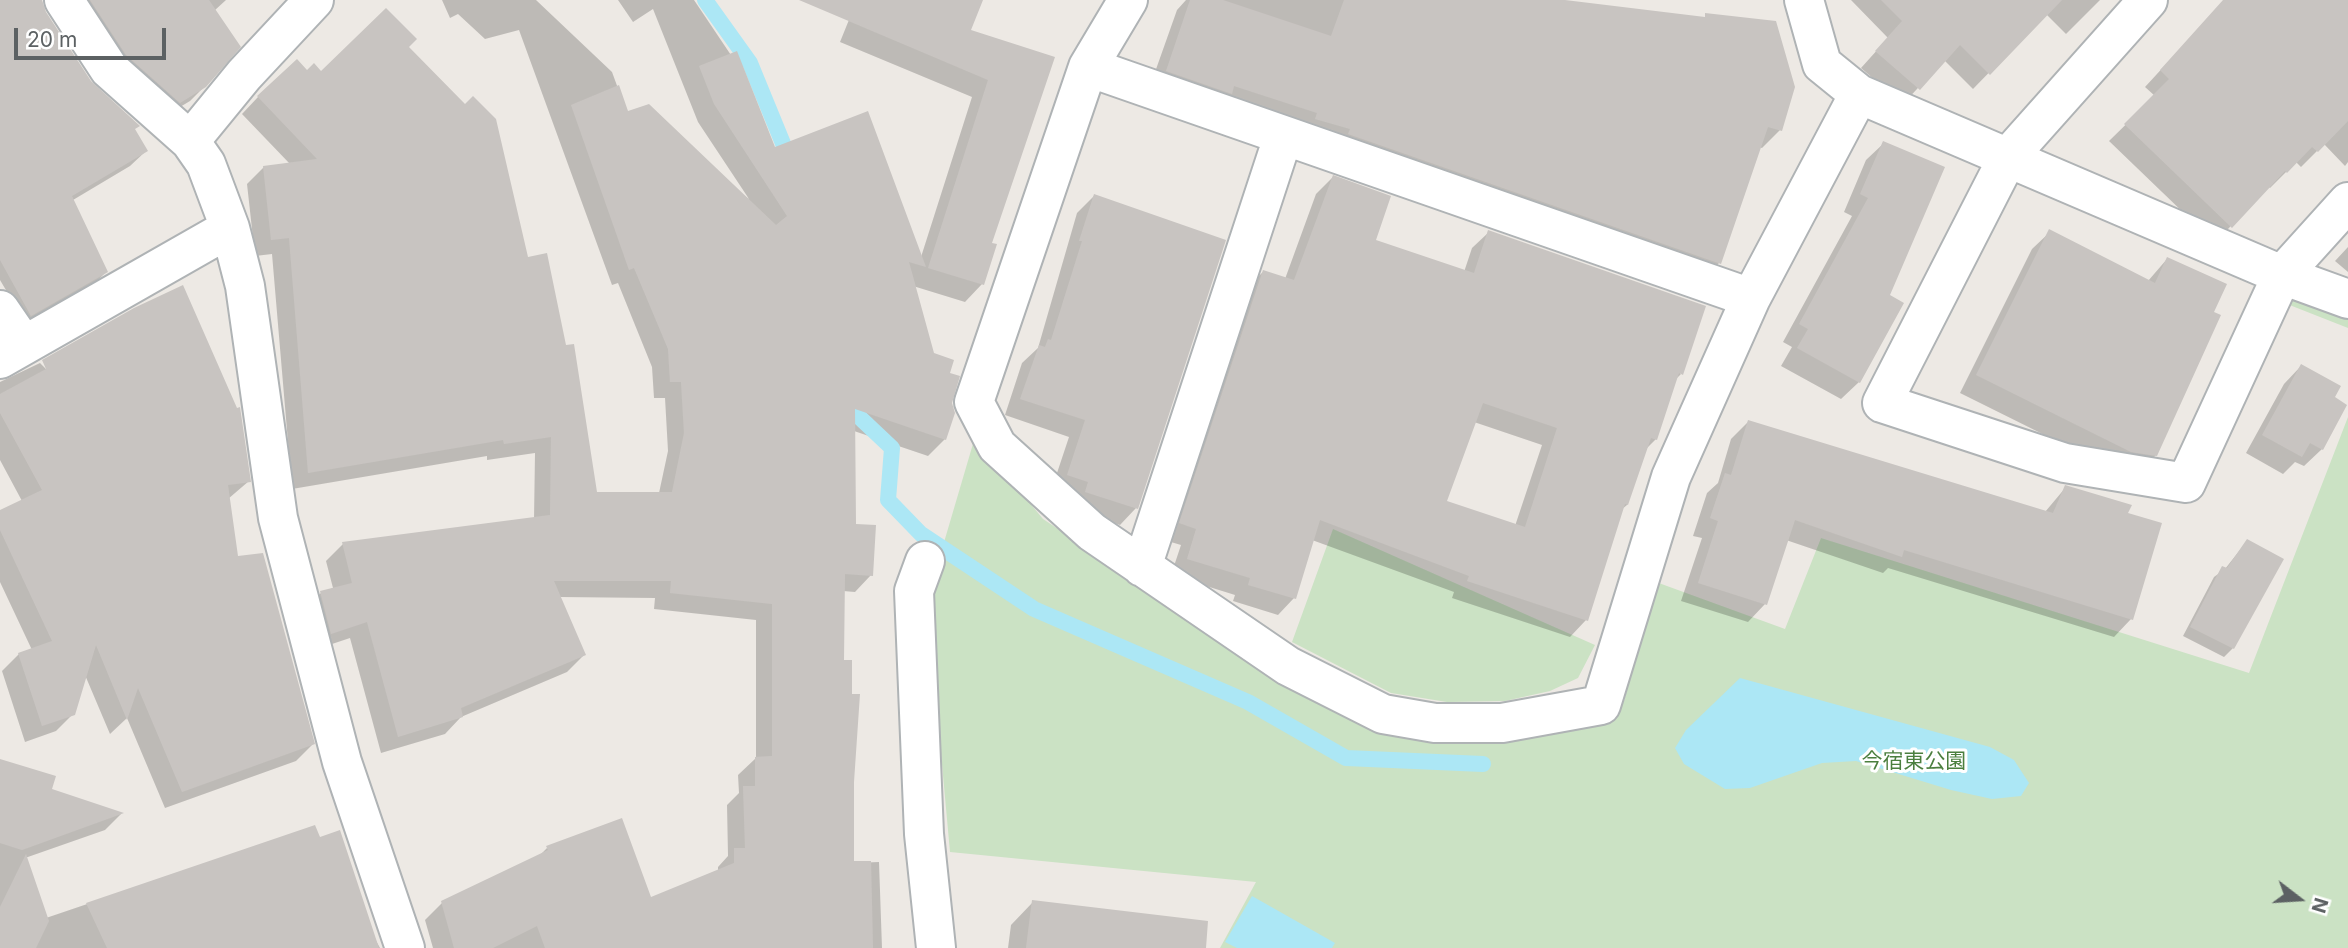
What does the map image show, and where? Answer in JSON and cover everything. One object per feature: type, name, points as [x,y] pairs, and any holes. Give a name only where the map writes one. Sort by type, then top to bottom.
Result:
[{"type":"street","points":[[64,0],[109,69],[190,141],[206,164],[230,228],[246,286],[278,518],[342,762],[404,948]]},
{"type":"street","points":[[190,141],[244,75],[314,0]]},
{"type":"street","points":[[1128,0],[1088,67],[974,402],[997,446],[1092,532],[1142,567],[1288,666],[1383,714],[1435,723],[1502,723],[1601,705],[1671,477],[1751,298],[1859,94]]},
{"type":"street","points":[[1804,0],[1822,64],[1859,94],[2282,275],[2348,299]]},
{"type":"street","points":[[2148,0],[2008,157],[1882,403],[2065,463],[2186,483],[2282,275],[2348,202]]},
{"type":"street","points":[[1088,67],[1751,298]]},
{"type":"street","points":[[1142,567],[1283,137]]},
{"type":"street","points":[[0,310],[12,352],[230,228]]},
{"type":"street","points":[[925,561],[914,590],[924,834],[936,948]]},
{"type":"green space","points":[[2291,295],[2348,311],[2348,328],[2287,304]]},
{"type":"green space","name":"今宿東公園","points":[[2348,417],[2348,948],[1220,948],[1256,882],[950,852],[927,600],[975,437],[1043,519],[1296,686],[1387,731],[1609,722],[1624,701],[1656,582],[1785,629],[1821,538],[2249,673]]},
{"type":"green space","points":[[1333,529],[1595,645],[1578,678],[1550,691],[1505,701],[1447,702],[1391,693],[1292,642]]},
{"type":"water","points":[[1740,678],[1990,747],[2014,760],[2029,783],[2021,796],[1992,799],[1951,790],[1856,761],[1822,763],[1750,788],[1725,789],[1684,764],[1675,748],[1686,730]]},
{"type":"water","points":[[1252,896],[1335,943],[1332,948],[1237,948],[1225,942]]},
{"type":"building","points":[[0,0],[42,0],[46,12],[91,81],[140,126],[135,129],[148,151],[72,196],[108,272],[31,316],[0,260]]},
{"type":"building","points":[[90,0],[209,0],[241,47],[206,87],[180,103],[126,55]]},
{"type":"building","points":[[799,0],[983,0],[971,30],[1055,57],[992,243],[997,244],[984,285],[928,268],[988,80]]},
{"type":"building","points":[[1190,0],[1223,0],[1331,36],[1344,0],[1565,0],[1705,17],[1705,13],[1776,21],[1795,87],[1782,131],[1768,127],[1721,264],[1348,134],[1350,129],[1315,119],[1317,113],[1234,86],[1232,94],[1166,71]]},
{"type":"building","points":[[1881,0],[2062,0],[1990,75],[1960,45],[1920,90],[1875,51],[1902,21]]},
{"type":"building","points":[[2223,0],[2348,0],[2348,121],[2318,152],[2312,147],[2287,173],[2285,171],[2232,228],[2124,124],[2169,79],[2160,70]]},
{"type":"building","points":[[386,8],[417,39],[409,47],[465,104],[473,96],[496,119],[528,257],[547,253],[566,345],[574,344],[597,492],[672,492],[684,433],[681,382],[670,382],[668,349],[634,268],[629,270],[571,105],[619,85],[628,111],[649,104],[776,225],[787,216],[714,104],[699,66],[737,51],[775,147],[868,111],[926,267],[909,262],[934,353],[954,360],[950,373],[960,376],[952,403],[955,413],[946,440],[855,409],[856,524],[876,525],[873,576],[845,574],[844,660],[852,660],[852,694],[860,694],[854,782],[854,861],[871,861],[873,948],[545,948],[537,926],[493,948],[454,948],[441,901],[548,850],[546,846],[622,818],[651,897],[734,863],[734,848],[745,848],[743,786],[755,786],[755,757],[772,756],[772,604],[670,593],[671,581],[554,581],[586,655],[461,708],[463,717],[398,737],[367,622],[331,634],[320,591],[352,583],[342,542],[550,515],[551,437],[504,444],[503,440],[308,473],[289,238],[271,240],[263,166],[317,159],[257,96],[297,59],[307,70],[314,63],[321,71]]},
{"type":"building","points":[[1883,141],[1945,167],[1890,295],[1904,303],[1860,383],[1797,348],[1808,329],[1799,324],[1868,198],[1860,194]]},
{"type":"building","points":[[1333,175],[1391,196],[1376,240],[1474,273],[1488,230],[1706,306],[1683,375],[1679,373],[1657,440],[1651,438],[1628,505],[1625,504],[1588,621],[1467,581],[1469,576],[1320,520],[1296,599],[1248,585],[1250,578],[1187,559],[1196,529],[1179,523],[1263,270],[1294,280]],"holes":[[[1483,403],[1557,428],[1525,527],[1447,501]]]},
{"type":"building","points":[[1094,194],[1226,240],[1138,509],[1085,492],[1088,482],[1067,475],[1085,420],[1020,399],[1039,345],[1045,347],[1048,339],[1051,340]]},
{"type":"building","points":[[2049,229],[2155,283],[2167,257],[2227,284],[2214,312],[2221,315],[2157,456],[2131,452],[1976,375]]},
{"type":"building","points":[[183,285],[237,408],[240,407],[251,482],[228,485],[238,556],[263,553],[315,744],[182,792],[138,688],[127,720],[96,645],[75,715],[42,726],[18,653],[52,641],[0,530],[0,510],[42,490],[0,413],[0,394],[46,369],[42,360],[134,308]]},
{"type":"building","points":[[2301,364],[2341,386],[2335,397],[2347,405],[2323,450],[2310,443],[2302,457],[2262,435]]},
{"type":"building","points":[[1748,420],[2053,513],[2065,485],[2132,505],[2128,513],[2162,523],[2133,620],[1904,550],[1902,557],[1795,520],[1767,605],[1698,583],[1718,521],[1710,518],[1725,473],[1731,475]]},
{"type":"building","points":[[2247,539],[2284,559],[2234,649],[2190,627],[2222,566],[2227,568]]},
{"type":"building","points":[[0,759],[56,776],[52,789],[124,813],[22,850],[0,843]]},
{"type":"building","points":[[315,825],[320,837],[340,830],[379,948],[107,948],[86,903]]},
{"type":"building","points":[[26,854],[49,921],[36,948],[0,948],[0,907]]},
{"type":"building","points":[[1032,900],[1208,921],[1206,948],[1026,948]]},
{"type":"waterway","points":[[705,0],[750,63],[791,163]]},
{"type":"waterway","points":[[845,397],[856,414],[892,448],[888,500],[921,534],[1034,609],[1248,702],[1346,758],[1483,764]]}]
